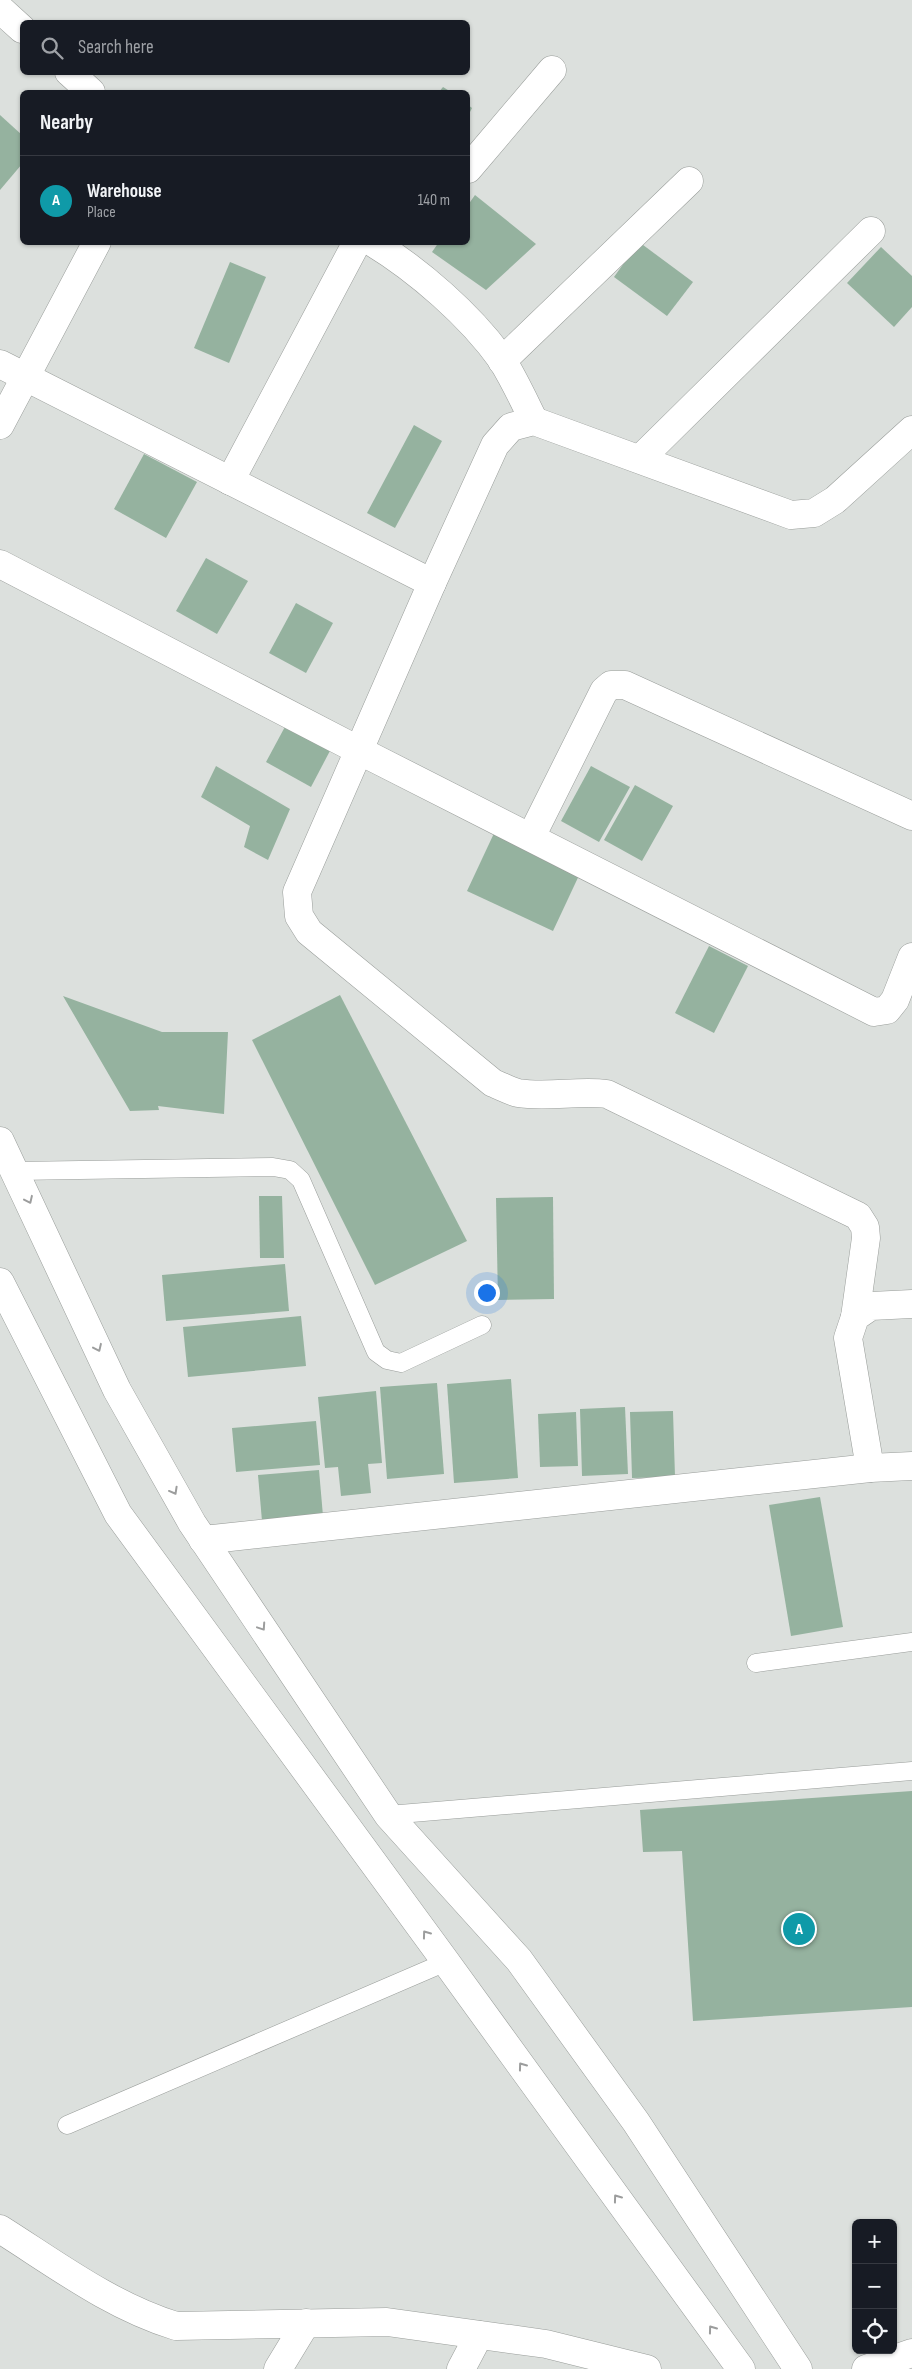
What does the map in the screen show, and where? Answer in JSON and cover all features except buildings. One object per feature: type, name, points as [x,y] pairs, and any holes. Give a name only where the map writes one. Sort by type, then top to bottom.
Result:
[{"type":"main road","points":[[0,9],[20,27]]},
{"type":"main road","points":[[470,167],[552,70]]},
{"type":"main road","points":[[72,75],[89,90]]},
{"type":"main road","points":[[502,361],[688,181]]},
{"type":"main road","points":[[640,459],[871,231]]},
{"type":"main road","points":[[0,425],[95,245]]},
{"type":"main road","points":[[230,481],[355,245]]},
{"type":"main road","points":[[390,247],[471,320],[502,361],[534,421]]},
{"type":"main road","points":[[0,364],[432,583]]},
{"type":"main road","points":[[870,1468],[848,1338],[855,1316],[866,1238],[865,1227],[858,1216],[607,1094],[587,1091],[543,1095],[517,1093],[493,1083],[309,932],[299,916],[298,892],[432,583],[495,445],[511,427],[534,421],[792,515],[814,513],[835,500],[912,430]]},
{"type":"main road","points":[[0,564],[360,751],[874,1012],[887,1010],[896,1000],[912,957]]},
{"type":"main road","points":[[531,837],[604,690],[611,685],[625,685],[912,816]]},
{"type":"main road","points":[[0,1141],[117,1390],[203,1540],[388,1815],[519,1960],[636,2122],[798,2369]]},
{"type":"main road","points":[[0,1282],[118,1514],[741,2369]]},
{"type":"main road","points":[[855,1316],[870,1306],[912,1304]]},
{"type":"main road","points":[[203,1540],[870,1468],[912,1466]]},
{"type":"main road","points":[[0,2229],[116,2302],[144,2316],[176,2326],[386,2322],[546,2344],[647,2369]]},
{"type":"main road","points":[[278,2369],[306,2324]]},
{"type":"main road","points":[[461,2369],[479,2335]]},
{"type":"main road","points":[[866,2369],[912,2353]]},
{"type":"lane","points":[[16,1172],[273,1167],[290,1170],[300,1180],[376,1352],[387,1360],[401,1363],[482,1325]]},
{"type":"lane","points":[[756,1663],[912,1642]]},
{"type":"lane","points":[[388,1815],[912,1771]]},
{"type":"lane","points":[[67,2125],[446,1962]]},
{"type":"place","name":"Warehouse","points":[[799,1929]]}]
